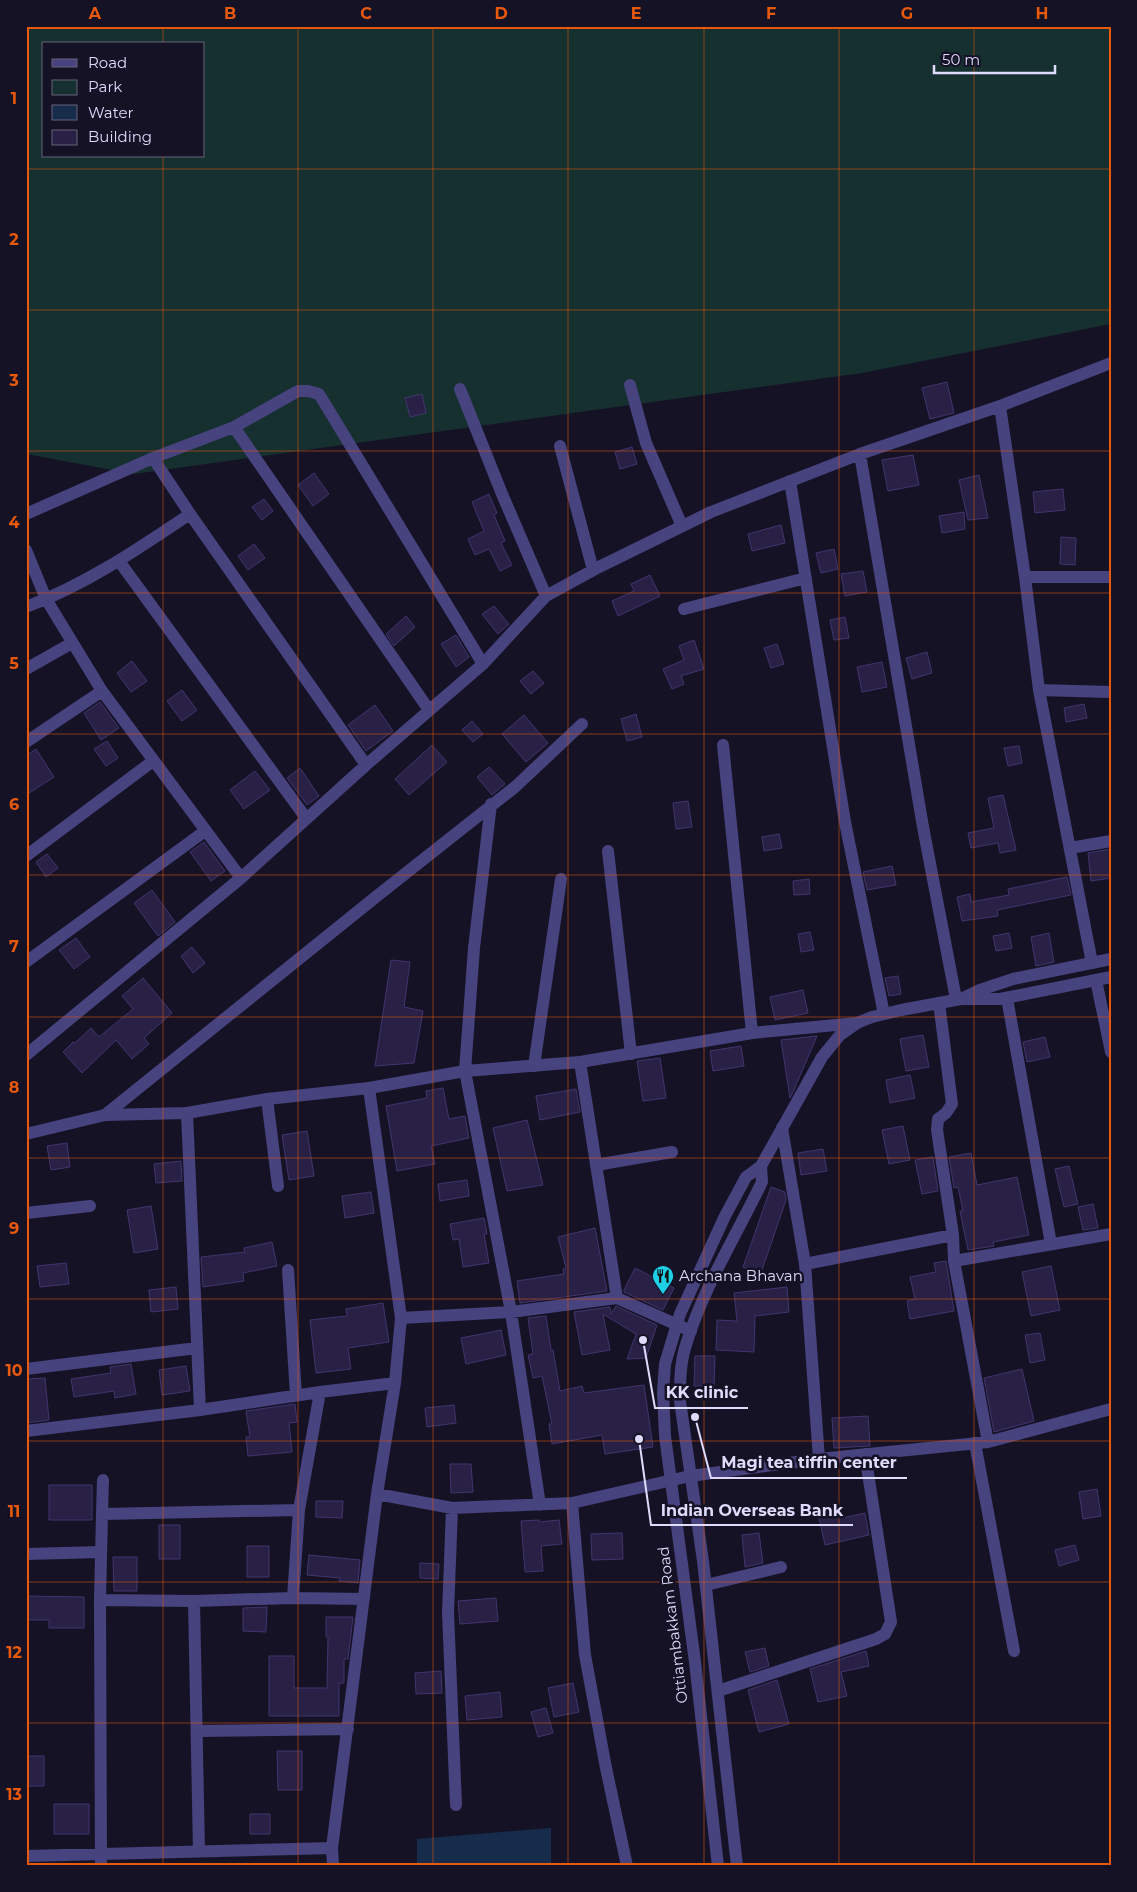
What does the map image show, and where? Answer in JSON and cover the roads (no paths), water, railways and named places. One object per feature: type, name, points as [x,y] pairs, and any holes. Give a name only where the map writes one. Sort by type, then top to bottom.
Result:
[{"type":"street","points":[[26,1055],[241,878],[366,765],[484,664],[546,596],[711,512],[860,454],[1000,406],[1111,363]]},
{"type":"street","points":[[630,385],[646,443],[682,526]]},
{"type":"street","points":[[460,389],[546,596]]},
{"type":"street","points":[[26,514],[153,458],[234,427],[298,392],[308,391],[320,394],[484,664]]},
{"type":"street","points":[[1000,406],[1025,577],[1039,690],[1092,963]]},
{"type":"street","points":[[234,427],[429,710]]},
{"type":"street","points":[[560,446],[594,570]]},
{"type":"street","points":[[860,454],[923,827],[959,999]]},
{"type":"street","points":[[153,458],[190,514],[366,765]]},
{"type":"street","points":[[790,481],[845,822],[884,1014]]},
{"type":"street","points":[[26,607],[46,599],[119,561],[190,514]]},
{"type":"street","points":[[26,550],[46,599],[102,692],[241,878]]},
{"type":"street","points":[[119,561],[306,818]]},
{"type":"street","points":[[1025,577],[1111,577]]},
{"type":"street","points":[[684,609],[806,578]]},
{"type":"street","points":[[26,669],[72,643]]},
{"type":"street","points":[[1039,690],[1111,692]]},
{"type":"street","points":[[26,742],[102,692]]},
{"type":"street","points":[[105,1115],[491,804],[515,788],[582,724]]},
{"type":"street","points":[[723,745],[752,1033]]},
{"type":"street","points":[[26,856],[153,761]]},
{"type":"street","points":[[491,804],[474,948],[465,1071],[511,1312],[540,1505]]},
{"type":"street","points":[[26,962],[205,831]]},
{"type":"street","points":[[1070,848],[1111,842]]},
{"type":"street","points":[[608,851],[631,1054]]},
{"type":"street","points":[[534,1066],[561,879]]},
{"type":"street","name":"Ottiambakkam Road","points":[[718,1866],[695,1662],[665,1436],[662,1392],[665,1364],[676,1324],[725,1216],[746,1177],[761,1166],[822,1058],[840,1035],[857,1023],[884,1014],[959,999],[1013,979],[1111,959]]},
{"type":"street","name":"Ottiambakkam Road","points":[[959,999],[1007,998],[1111,977]]},
{"type":"street","points":[[1096,980],[1111,1052]]},
{"type":"street","points":[[1007,998],[1051,1244]]},
{"type":"street","points":[[939,1003],[952,1104],[946,1113],[938,1119],[937,1130],[953,1235],[954,1261],[1014,1651]]},
{"type":"street","points":[[26,1134],[105,1115],[187,1113],[267,1099],[369,1088],[465,1071],[580,1062],[752,1033],[857,1023]]},
{"type":"street","points":[[580,1062],[617,1298]]},
{"type":"street","points":[[333,1866],[332,1848],[377,1494],[395,1383],[401,1318],[369,1088]]},
{"type":"street","points":[[267,1099],[278,1186]]},
{"type":"street","points":[[187,1113],[200,1410]]},
{"type":"street","points":[[782,1128],[804,1264],[819,1459]]},
{"type":"street","points":[[596,1165],[672,1152]]},
{"type":"street","name":"Ottiambakkam Road","points":[[737,1866],[706,1585],[680,1401],[680,1378],[685,1349],[696,1316],[762,1182],[761,1166]]},
{"type":"street","points":[[26,1213],[90,1206]]},
{"type":"street","points":[[954,1261],[1111,1234]]},
{"type":"street","points":[[804,1264],[953,1235]]},
{"type":"street","points":[[288,1270],[296,1395]]},
{"type":"street","points":[[401,1318],[511,1312],[617,1298],[691,1331]]},
{"type":"street","points":[[26,1368],[197,1348]]},
{"type":"street","points":[[26,1431],[200,1410],[296,1395],[395,1383]]},
{"type":"street","points":[[293,1598],[299,1510],[320,1392]]},
{"type":"street","points":[[377,1494],[452,1508],[572,1503],[671,1482],[690,1476],[819,1459],[981,1442],[1111,1409]]},
{"type":"street","points":[[718,1692],[876,1640],[884,1634],[891,1622],[865,1454]]},
{"type":"street","points":[[101,1860],[100,1600],[103,1480]]},
{"type":"street","points":[[572,1503],[586,1656],[606,1768],[627,1866]]},
{"type":"street","points":[[452,1508],[448,1613],[456,1806]]},
{"type":"street","points":[[102,1514],[299,1510]]},
{"type":"street","points":[[26,1554],[101,1552]]},
{"type":"street","points":[[706,1585],[781,1567]]},
{"type":"street","points":[[100,1600],[364,1599]]},
{"type":"street","points":[[194,1601],[199,1851]]},
{"type":"street","points":[[197,1731],[348,1729]]},
{"type":"street","points":[[26,1856],[101,1860],[199,1851],[332,1848]]},
{"type":"water","points":[[551,1828],[551,1866],[417,1866],[417,1839]]},
{"type":"place","name":"Archana Bhavan","points":[[663,1295]]},
{"type":"place","name":"KK clinic","points":[[643,1340]]},
{"type":"place","name":"Magi tea tiffin center","points":[[695,1417]]},
{"type":"place","name":"Indian Overseas Bank","points":[[639,1439]]}]
